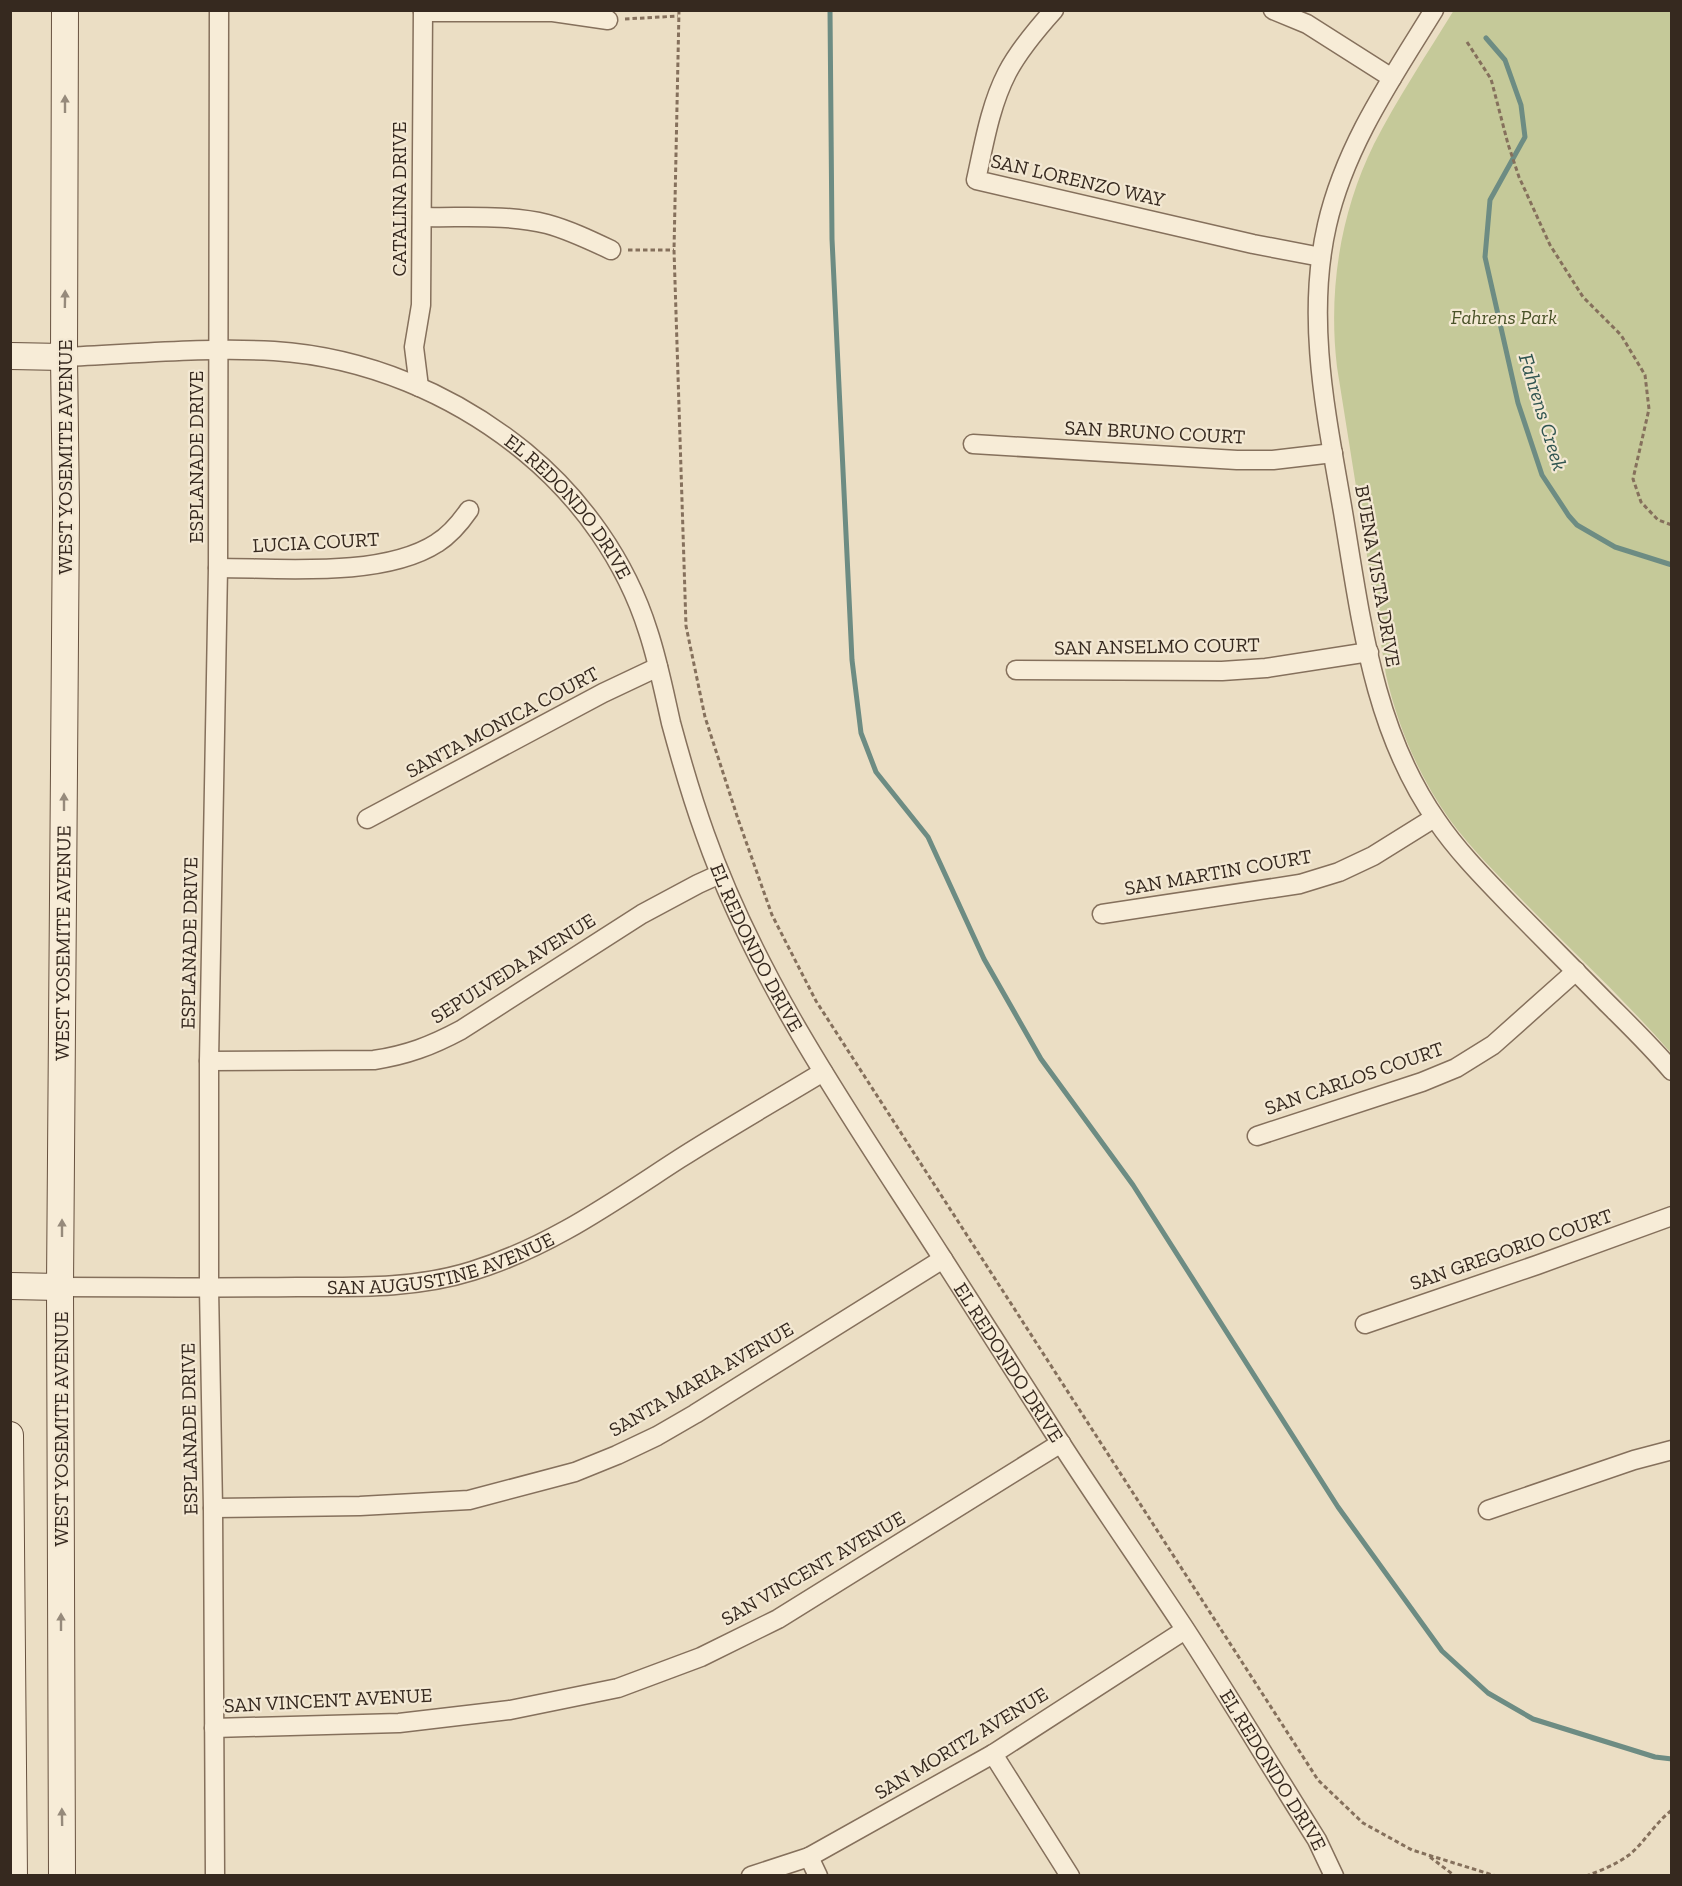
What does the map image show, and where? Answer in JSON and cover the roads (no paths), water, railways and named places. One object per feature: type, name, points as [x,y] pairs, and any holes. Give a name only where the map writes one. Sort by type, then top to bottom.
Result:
[{"type":"main road","name":"WEST YOSEMITE AVENUE","points":[[62,1875],[60,1287],[66,510],[65,10]]},
{"type":"main road","name":"EL REDONDO DRIVE","points":[[10,356],[64,357]]},
{"type":"main road","name":"SAN AUGUSTINE AVENUE","points":[[10,1286],[60,1287]]},
{"type":"main road","points":[[10,1435],[14,1875]]},
{"type":"street","name":"ESPLANADE DRIVE","points":[[215,1875],[209,1061],[218,568],[219,10]]},
{"type":"street","name":"SAN LORENZO WAY","points":[[1054,10],[1022,49],[1006,74],[995,100],[976,180],[1253,244],[1321,257]]},
{"type":"street","points":[[1273,10],[1307,24],[1392,78]]},
{"type":"street","name":"BUENA VISTA DRIVE","points":[[1434,10],[1363,128],[1343,174],[1331,207],[1317,292],[1318,342],[1333,453],[1360,611],[1376,688],[1391,735],[1403,763],[1434,818],[1452,843],[1671,1071]]},
{"type":"street","points":[[423,11],[553,12],[608,20]]},
{"type":"street","name":"CATALINA DRIVE","points":[[419,387],[414,347],[421,305],[423,11]]},
{"type":"street","points":[[422,217],[510,218],[545,224],[577,234],[611,250]]},
{"type":"street","name":"EL REDONDO DRIVE","points":[[64,357],[219,350],[276,351],[322,357],[367,368],[419,387],[459,406],[498,431],[529,455],[578,504],[606,543],[629,584],[648,630],[680,757],[705,834],[743,928],[780,1000],[823,1072],[1061,1443],[1185,1630],[1317,1840],[1334,1875]]},
{"type":"street","name":"SAN BRUNO COURT","points":[[974,444],[1237,460],[1273,460],[1333,453]]},
{"type":"street","name":"LUCIA COURT","points":[[218,568],[332,568],[371,566],[393,561],[425,551],[438,543],[469,510]]},
{"type":"street","name":"SAN ANSELMO COURT","points":[[1016,670],[1222,671],[1266,668],[1369,652]]},
{"type":"street","name":"SANTA MONICA COURT","points":[[367,819],[603,693],[658,667]]},
{"type":"street","name":"SAN MARTIN COURT","points":[[1102,914],[1300,884],[1339,872],[1373,856],[1434,818]]},
{"type":"street","name":"SEPULVEDA AVENUE","points":[[209,1061],[374,1059],[394,1057],[433,1045],[461,1030],[642,914],[720,874]]},
{"type":"street","name":"SAN CARLOS COURT","points":[[1257,1136],[1422,1082],[1456,1068],[1493,1045],[1576,971]]},
{"type":"street","name":"SAN AUGUSTINE AVENUE","points":[[60,1287],[378,1287],[425,1282],[470,1272],[515,1257],[557,1237],[823,1072]]},
{"type":"street","name":"SAN GREGORIO COURT","points":[[1365,1324],[1671,1216]]},
{"type":"street","name":"SANTA MARIA AVENUE","points":[[213,1508],[360,1506],[469,1500],[575,1472],[657,1436],[943,1259]]},
{"type":"street","name":"SAN VINCENT AVENUE","points":[[214,1728],[399,1723],[510,1710],[618,1688],[701,1657],[778,1619],[1061,1443]]},
{"type":"street","points":[[1488,1510],[1634,1460],[1671,1450]]},
{"type":"street","name":"SAN MORITZ AVENUE","points":[[751,1875],[809,1857],[993,1754],[1185,1630]]},
{"type":"street","points":[[993,1754],[1070,1875]]},
{"type":"street","points":[[809,1857],[818,1875]]},
{"type":"waterway","points":[[830,10],[832,239],[852,660],[861,733],[876,772],[928,837],[984,959],[1041,1059],[1133,1185],[1338,1507],[1442,1651],[1488,1693],[1533,1719],[1655,1757],[1672,1759]]},
{"type":"waterway","name":"Fahrens Creek","points":[[1486,38],[1505,60],[1521,105],[1525,137],[1490,200],[1485,257],[1518,403],[1542,475],[1577,525],[1615,547],[1672,565]]},
{"type":"park label","name":"Fahrens Park","points":[[1504,317]]}]
